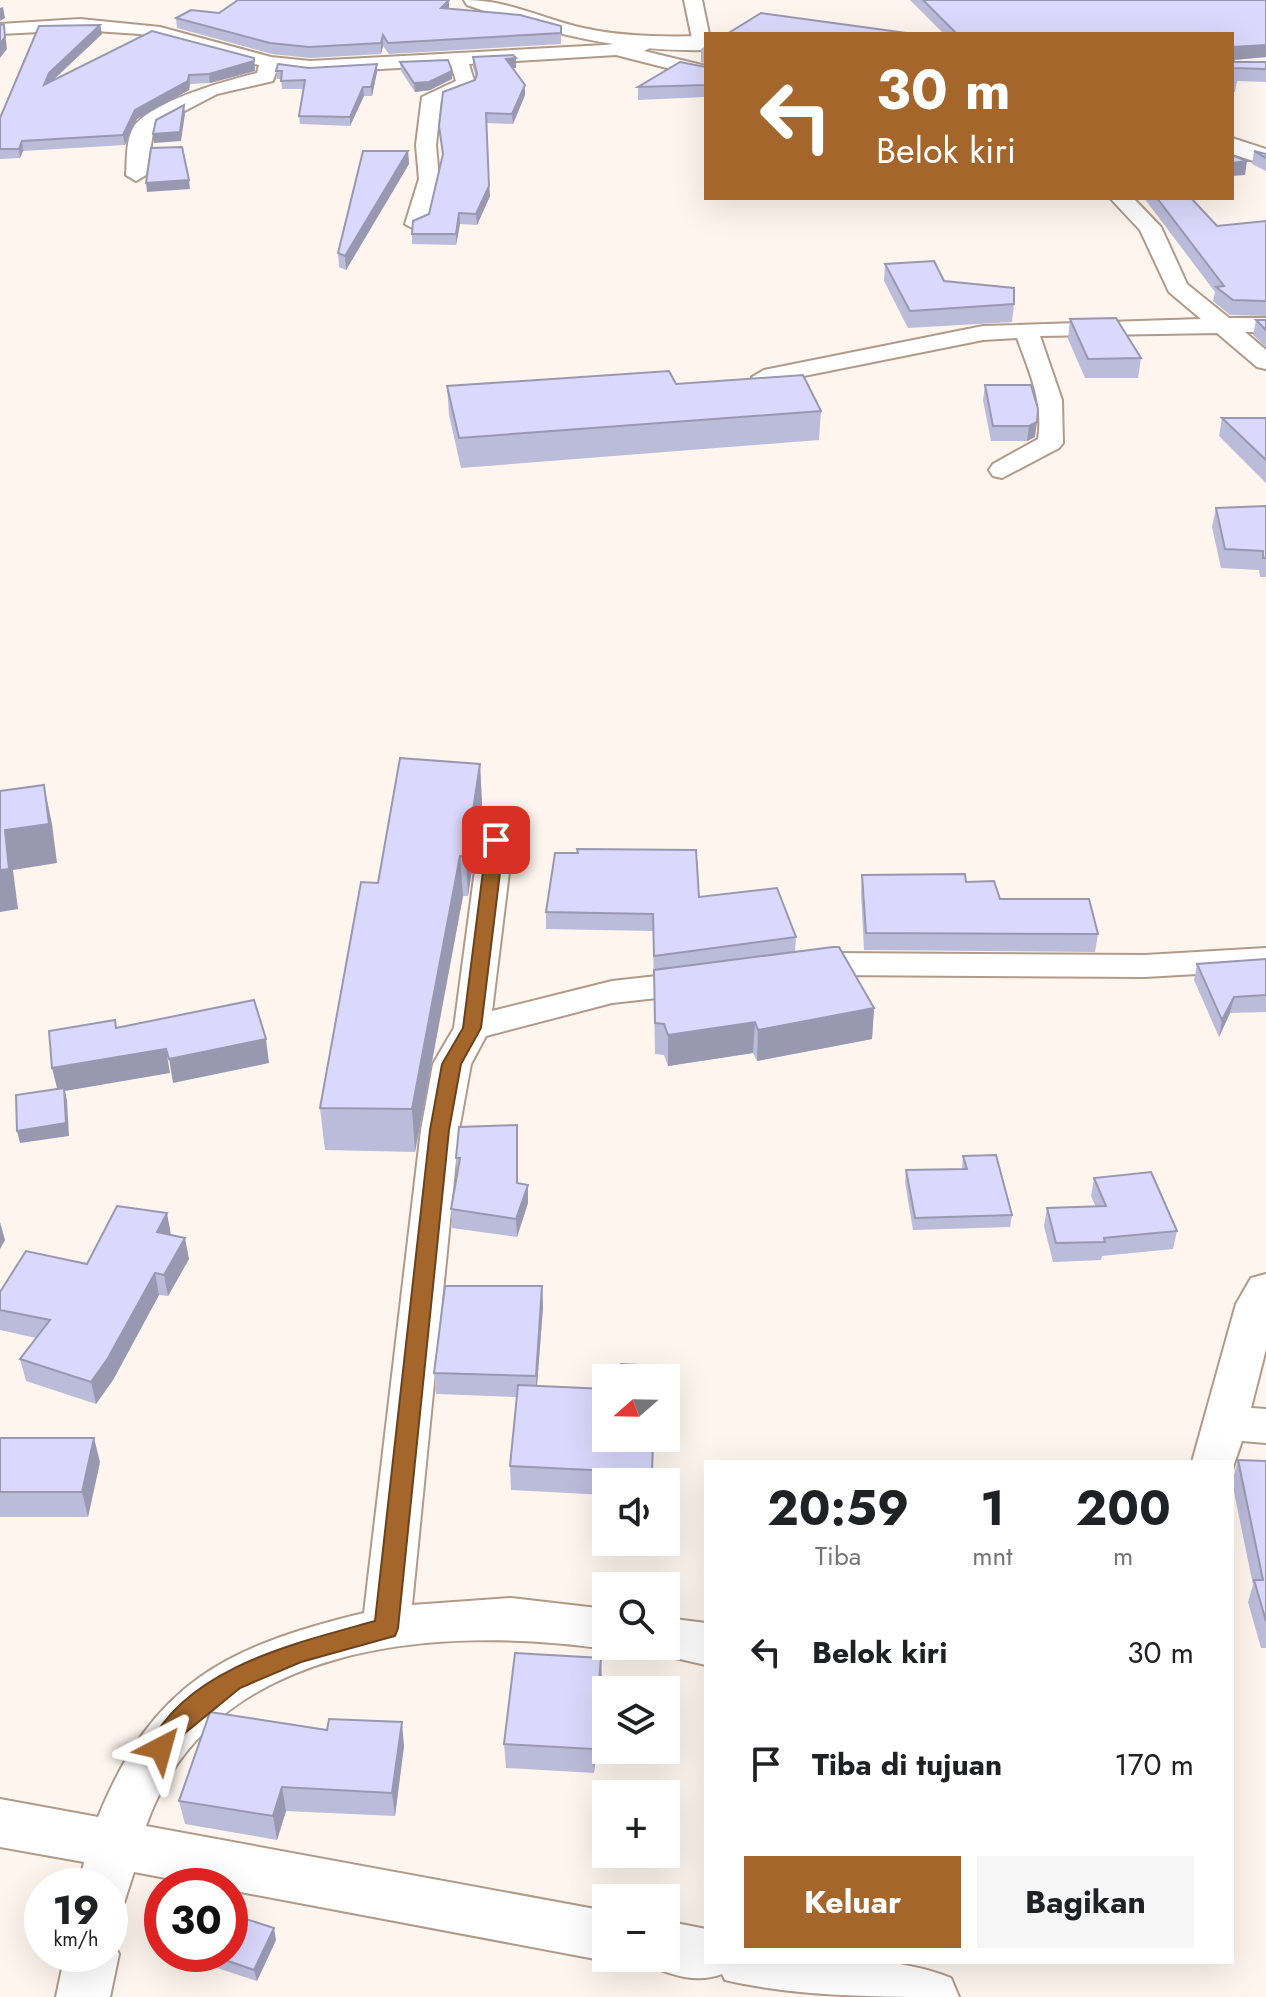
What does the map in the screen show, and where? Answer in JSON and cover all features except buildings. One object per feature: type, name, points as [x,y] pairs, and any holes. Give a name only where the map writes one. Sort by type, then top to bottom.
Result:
[{"type":"street","points":[[475,0],[576,35],[647,45]]},
{"type":"street","points":[[0,29],[77,23],[119,25],[181,37],[269,63],[330,67],[704,43],[693,0]]},
{"type":"street","points":[[617,50],[704,72]]},
{"type":"street","points":[[416,224],[429,179],[426,145],[432,97],[466,84],[458,59]]},
{"type":"street","points":[[136,175],[141,132],[147,123],[211,90],[266,77],[269,63]]},
{"type":"street","points":[[1123,200],[1150,227],[1177,287],[1266,362]]},
{"type":"street","points":[[764,377],[950,338],[1026,330],[1221,323],[1266,325]]},
{"type":"street","points":[[1002,470],[1050,443],[1054,427],[1047,391],[1026,330]]},
{"type":"street","points":[[386,1628],[440,1130],[452,1064],[472,1028],[496,840]]},
{"type":"street","points":[[472,1028],[612,992],[829,964],[1145,966],[1266,959]]},
{"type":"street","points":[[1236,1437],[1257,1304],[1266,1289]]},
{"type":"street","points":[[109,1865],[145,1772],[177,1725],[231,1680],[297,1653],[386,1628],[498,1618],[592,1628]]},
{"type":"street","points":[[680,1640],[704,1644]]},
{"type":"street","points":[[0,1823],[109,1865],[592,1934]]},
{"type":"street","points":[[680,1950],[704,1955]]},
{"type":"street","points":[[755,1964],[932,1997]]},
{"type":"street","points":[[83,1997],[88,1972]]},
{"type":"route","points":[[161,1748],[177,1725],[231,1680],[297,1653],[386,1628],[423,1264],[440,1130],[452,1064],[472,1028],[496,840]]}]
